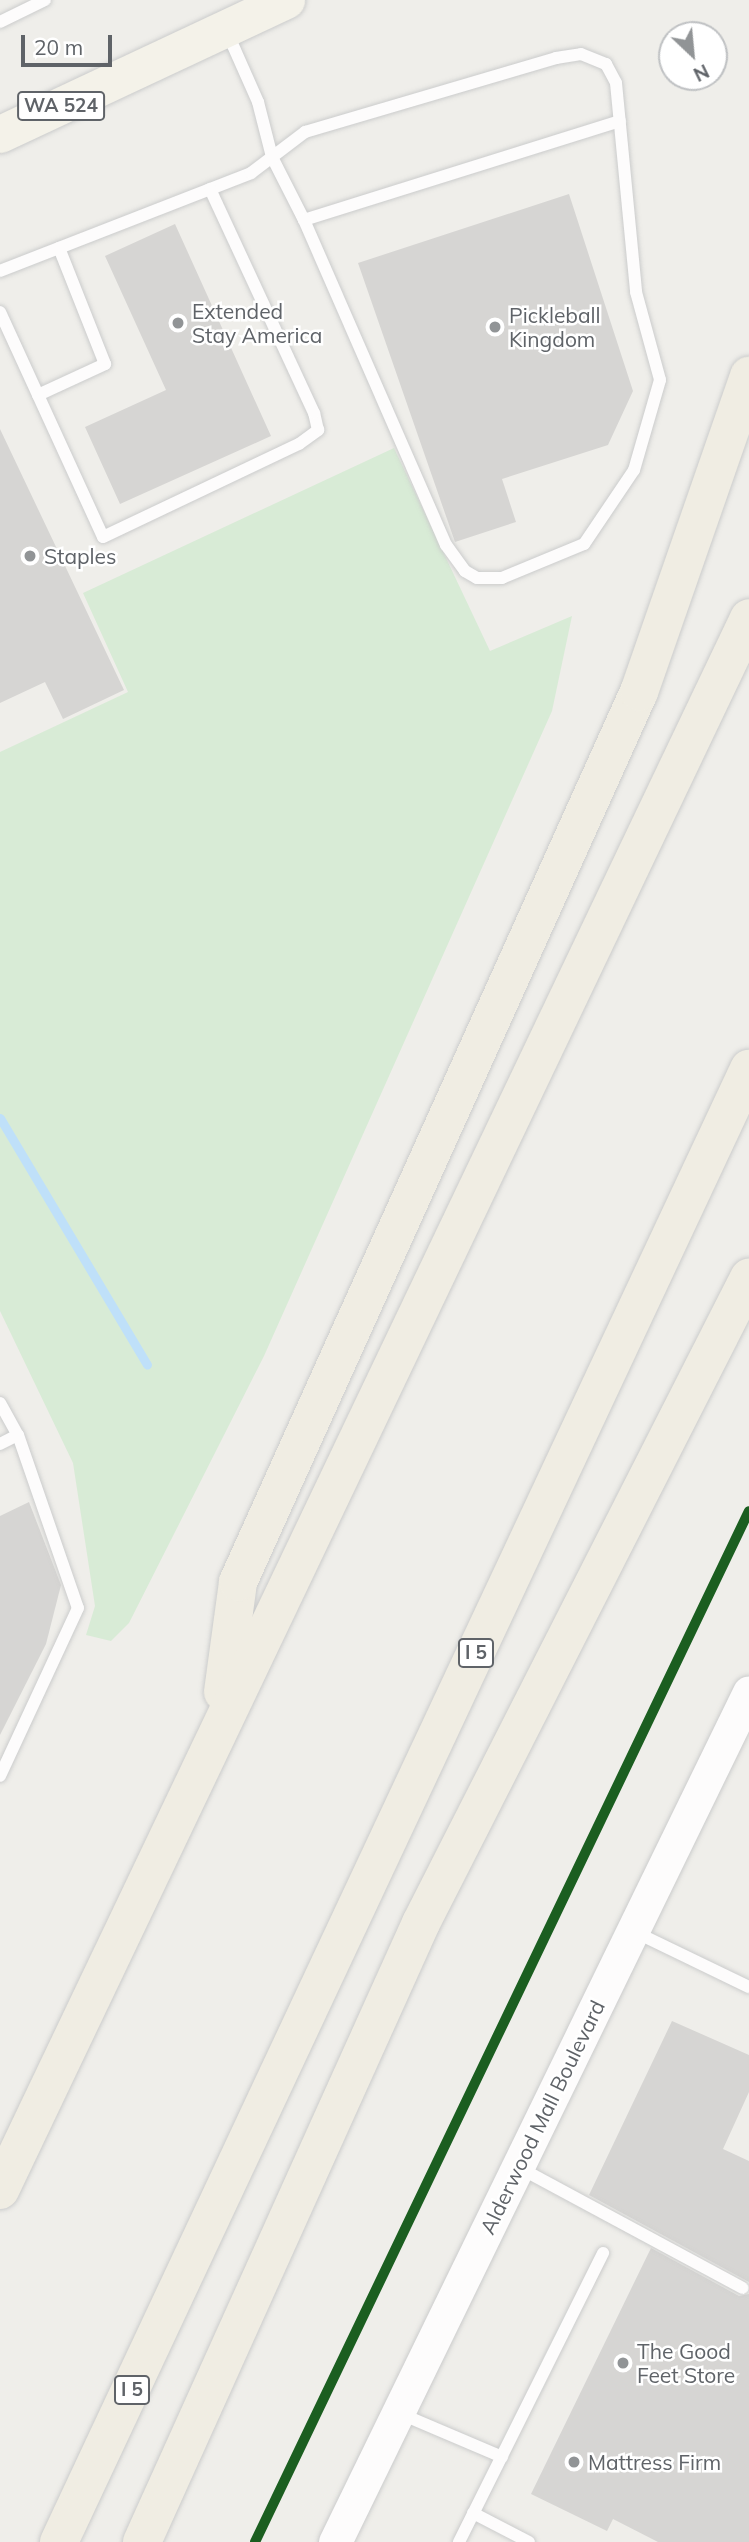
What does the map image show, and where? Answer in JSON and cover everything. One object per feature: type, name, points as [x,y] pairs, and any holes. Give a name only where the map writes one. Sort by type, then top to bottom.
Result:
[{"type":"highway","points":[[218,1729],[238,1582],[639,692],[749,376]]},
{"type":"highway","points":[[0,2190],[749,618]]},
{"type":"highway","name":"I 5","points":[[59,2542],[749,1069]]},
{"type":"highway","points":[[142,2542],[421,1923],[749,1278]]},
{"type":"main road","name":"WA 524","points":[[0,134],[286,0]]},
{"type":"main road","name":"Alderwood Mall Boulevard","points":[[335,2542],[749,1692]]},
{"type":"lane","points":[[0,22],[45,0]]},
{"type":"lane","points":[[0,271],[210,189],[272,157],[305,132],[581,54],[606,64],[616,83],[636,292],[660,380],[656,403],[614,506],[584,544],[535,569],[477,578],[450,553],[304,220],[272,157],[258,102],[226,28]]},
{"type":"lane","points":[[304,220],[620,121]]},
{"type":"lane","points":[[0,312],[103,537],[318,430],[210,189]]},
{"type":"lane","points":[[38,395],[105,364],[59,248]]},
{"type":"lane","points":[[0,1403],[18,1435],[78,1608],[0,1776]]},
{"type":"lane","points":[[0,1444],[18,1435]]},
{"type":"lane","points":[[633,1931],[749,1987]]},
{"type":"lane","points":[[518,2167],[743,2288]]},
{"type":"lane","points":[[459,2542],[603,2253]]},
{"type":"lane","points":[[398,2412],[502,2457]]},
{"type":"lane","points":[[473,2514],[529,2542]]},
{"type":"green space","points":[[394,448],[490,651],[572,616],[552,711],[264,1356],[129,1623],[111,1641],[86,1635],[95,1606],[73,1463],[0,1311],[0,752],[128,692],[83,593]]},
{"type":"building","name":"Pickleball Kingdom","points":[[569,194],[633,391],[608,445],[502,479],[516,522],[455,542],[358,263]]},
{"type":"building","name":"Extended Stay America","points":[[175,224],[271,436],[120,504],[85,427],[166,390],[105,256]]},
{"type":"building","name":"Staples","points":[[0,429],[124,690],[63,719],[45,682],[0,703]]},
{"type":"building","points":[[29,1502],[61,1585],[46,1644],[0,1735],[0,1516]]},
{"type":"building","points":[[672,2021],[749,2055],[749,2092],[723,2149],[749,2161],[749,2282],[589,2195]]},
{"type":"building","points":[[651,2248],[739,2296],[749,2294],[749,2542],[658,2542],[613,2519],[607,2531],[531,2494]]},
{"type":"waterway","points":[[0,1118],[147,1365]]},
{"type":"cycle path","points":[[255,2542],[749,1511]]},
{"type":"place","name":"Extended Stay America","points":[[178,323]]},
{"type":"place","name":"Pickleball Kingdom","points":[[495,327]]},
{"type":"place","name":"Staples","points":[[30,556]]},
{"type":"place","name":"The Good Feet Store","points":[[623,2363]]},
{"type":"place","name":"Mattress Firm","points":[[574,2462]]}]
